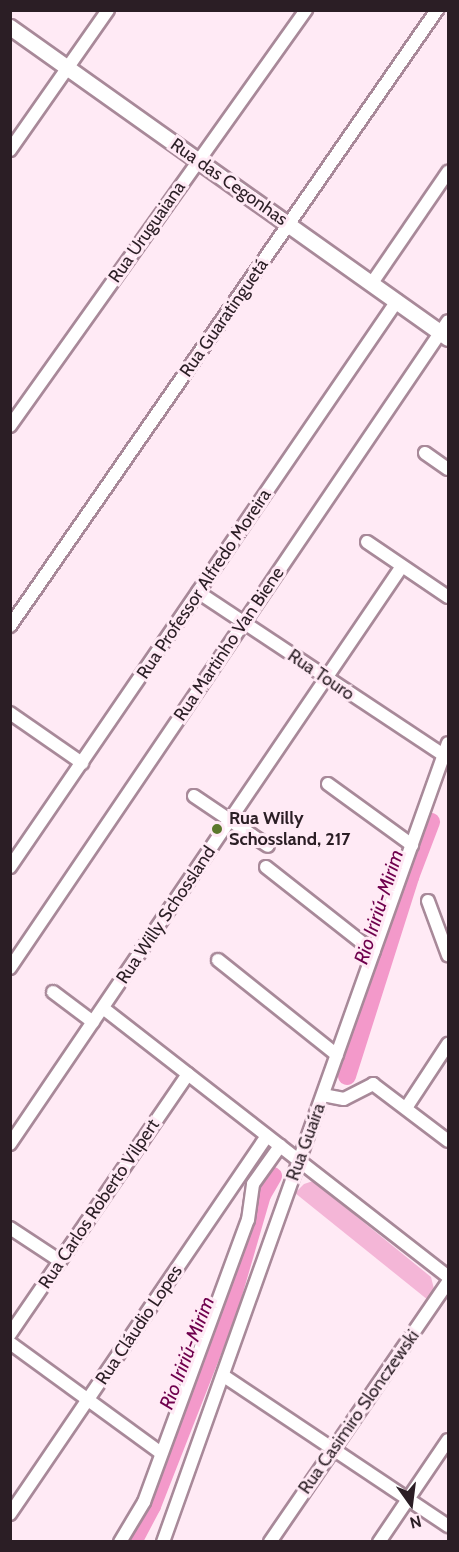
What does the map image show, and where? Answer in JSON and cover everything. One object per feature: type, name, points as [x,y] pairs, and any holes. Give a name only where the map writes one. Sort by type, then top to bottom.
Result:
[{"type":"main road","name":"Rua das Cegonhas","points":[[10,27],[397,301],[446,330]]},
{"type":"street","points":[[10,150],[108,10]]},
{"type":"street","name":"Rua Uruguaiana","points":[[10,426],[306,10]]},
{"type":"street","name":"Rua Guaratinguetá","points":[[10,626],[437,10]]},
{"type":"street","points":[[372,283],[448,172]]},
{"type":"street","name":"Rua Professor Alfredo Moreira","points":[[10,867],[397,301]]},
{"type":"street","name":"Rua Martinho Van Biene","points":[[10,968],[446,330]]},
{"type":"street","points":[[425,453],[448,469]]},
{"type":"street","points":[[367,542],[448,597]]},
{"type":"street","name":"Rua Willy Schossland","points":[[10,1144],[402,566]]},
{"type":"street","name":"Rua Touro","points":[[198,592],[446,758]]},
{"type":"street","points":[[10,713],[82,763]]},
{"type":"street","name":"Rua Guaíra","points":[[163,1542],[412,845],[446,758],[448,743]]},
{"type":"street","points":[[328,784],[412,845]]},
{"type":"street","points":[[194,796],[268,846]]},
{"type":"street","points":[[266,867],[374,952]]},
{"type":"street","points":[[428,902],[448,955]]},
{"type":"street","points":[[218,960],[337,1056]]},
{"type":"street","points":[[53,992],[93,1022]]},
{"type":"street","points":[[103,1008],[448,1277]]},
{"type":"street","points":[[406,1108],[448,1044]]},
{"type":"street","name":"Rua Carlos Roberto Vilpert","points":[[10,1334],[189,1074]]},
{"type":"street","points":[[322,1095],[344,1099],[373,1083],[448,1141]]},
{"type":"street","name":"Rua Cláudio Lopes","points":[[10,1514],[267,1136]]},
{"type":"street","points":[[120,1542],[139,1512],[248,1220],[253,1184],[280,1146]]},
{"type":"street","points":[[10,1228],[60,1261]]},
{"type":"street","name":"Rua Casimiro Slonczewski","points":[[270,1542],[448,1282]]},
{"type":"street","points":[[10,1343],[161,1453]]},
{"type":"street","points":[[224,1376],[448,1526]]},
{"type":"street","points":[[379,1542],[448,1440]]},
{"type":"shaded area","points":[[313,1181],[431,1277],[434,1289],[428,1300],[295,1193],[304,1184]]},
{"type":"waterway","name":"Rio Iririú-Mirim","points":[[347,1076],[410,877],[431,822]]},
{"type":"waterway","name":"Rio Iririú-Mirim","points":[[133,1542],[152,1506],[228,1312],[262,1195],[273,1176]]},
{"type":"place","name":"Rua Willy Schossland, 217","points":[[217,829]]}]
